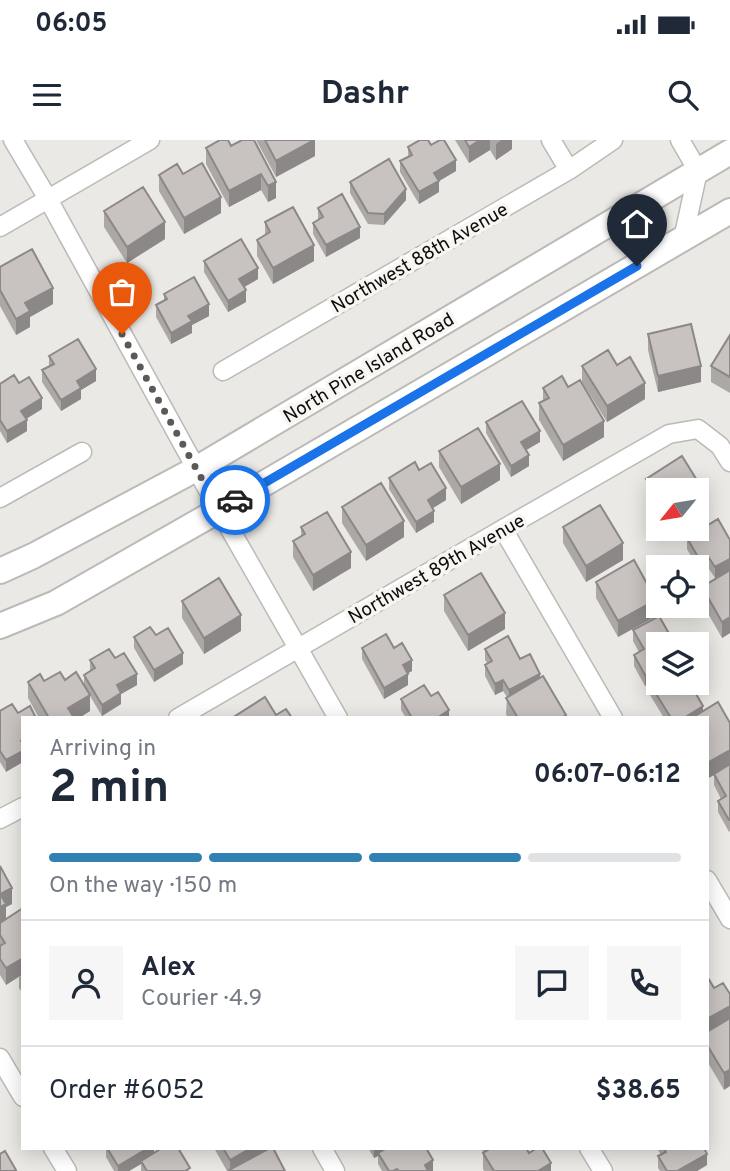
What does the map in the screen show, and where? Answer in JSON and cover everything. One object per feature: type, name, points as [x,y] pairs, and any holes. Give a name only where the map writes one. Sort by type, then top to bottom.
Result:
[{"type":"main road","name":"North Pine Island Road","points":[[0,571],[196,469],[730,152]]},
{"type":"main road","points":[[0,626],[56,603],[730,211]]},
{"type":"street","points":[[13,140],[337,716]]},
{"type":"street","points":[[0,227],[150,140]]},
{"type":"street","points":[[551,140],[569,170]]},
{"type":"street","name":"Northwest 88th Avenue","points":[[223,372],[569,170],[613,140]]},
{"type":"street","points":[[680,140],[698,171],[684,239]]},
{"type":"street","name":"Northwest 89th Avenue","points":[[181,716],[670,435],[698,429],[720,446],[730,462]]},
{"type":"street","points":[[0,498],[82,452]]},
{"type":"street","points":[[503,529],[612,716]]},
{"type":"street","points":[[0,820],[21,808]]},
{"type":"street","points":[[709,883],[730,919]]},
{"type":"street","points":[[0,1058],[21,1094]]},
{"type":"street","points":[[54,1150],[67,1171]]},
{"type":"street","points":[[323,1150],[335,1171]]},
{"type":"street","points":[[590,1150],[603,1171]]},
{"type":"building","points":[[220,140],[228,140],[231,146],[242,140],[254,140],[276,182],[268,186],[261,174],[229,191],[206,148]]},
{"type":"building","points":[[265,140],[314,140],[276,161]]},
{"type":"building","points":[[420,140],[428,140],[431,145],[444,140],[456,160],[434,173],[439,181],[419,192],[400,161],[412,155],[408,147]]},
{"type":"building","points":[[465,140],[480,140],[469,147]]},
{"type":"building","points":[[389,159],[406,189],[384,214],[368,213],[350,182]]},
{"type":"building","points":[[202,163],[221,197],[184,218],[159,175],[177,164],[183,174]]},
{"type":"building","points":[[143,187],[165,222],[127,247],[104,211]]},
{"type":"building","points":[[342,194],[360,227],[326,245],[313,223],[323,217],[318,208]]},
{"type":"building","points":[[293,207],[314,245],[273,268],[257,240],[270,232],[265,222]]},
{"type":"building","points":[[241,239],[258,268],[239,279],[246,290],[228,301],[204,261]]},
{"type":"building","points":[[32,249],[53,288],[25,303],[30,311],[16,319],[0,290],[0,267]]},
{"type":"building","points":[[194,277],[209,304],[188,316],[192,321],[171,333],[156,305],[167,299],[164,294]]},
{"type":"building","points":[[691,324],[701,366],[658,376],[648,334]]},
{"type":"building","points":[[730,335],[730,377],[711,366]]},
{"type":"building","points":[[78,339],[96,369],[77,381],[81,388],[61,400],[42,370],[54,364],[49,356]]},
{"type":"building","points":[[608,350],[617,365],[630,357],[645,383],[607,406],[582,366]]},
{"type":"building","points":[[14,375],[19,383],[29,377],[42,398],[21,411],[27,420],[7,431],[0,420],[0,384]]},
{"type":"building","points":[[562,376],[568,387],[580,380],[604,421],[563,445],[539,403],[549,398],[543,388]]},
{"type":"building","points":[[522,401],[540,431],[521,442],[529,455],[511,466],[486,422]]},
{"type":"building","points":[[478,428],[500,464],[461,487],[439,451]]},
{"type":"building","points":[[682,456],[696,478],[648,478]]},
{"type":"building","points":[[415,462],[419,470],[431,463],[446,488],[428,500],[434,511],[416,522],[389,478]]},
{"type":"building","points":[[381,483],[404,521],[366,545],[342,507]]},
{"type":"building","points":[[600,505],[623,543],[586,566],[563,527]]},
{"type":"building","points":[[327,512],[351,552],[313,575],[293,541],[305,534],[301,527]]},
{"type":"building","points":[[718,519],[730,540],[730,559],[715,567],[709,555],[697,555],[689,541],[709,541],[709,525]]},
{"type":"building","points":[[634,560],[646,582],[646,606],[618,621],[596,582]]},
{"type":"building","points":[[730,570],[730,617],[722,622],[709,599],[709,583]]},
{"type":"building","points":[[481,573],[505,613],[468,635],[444,595]]},
{"type":"building","points":[[219,578],[241,615],[204,638],[182,601]]},
{"type":"building","points":[[660,618],[668,632],[646,632],[645,675],[634,655],[644,649],[633,630]]},
{"type":"building","points":[[150,627],[156,635],[168,628],[183,653],[154,670],[134,637]]},
{"type":"building","points":[[386,634],[394,648],[402,643],[412,660],[403,665],[408,674],[384,688],[362,648]]},
{"type":"building","points":[[508,636],[520,659],[530,654],[540,674],[509,690],[503,680],[495,684],[485,665],[492,661],[485,649]]},
{"type":"building","points":[[109,649],[115,658],[124,653],[137,674],[117,685],[121,693],[102,705],[84,675],[95,668],[90,660]]},
{"type":"building","points":[[60,672],[65,680],[76,672],[90,695],[68,708],[73,716],[48,716],[28,682],[40,674],[44,681]]},
{"type":"building","points":[[543,676],[566,715],[517,716],[506,698]]},
{"type":"building","points":[[424,685],[431,696],[438,692],[449,710],[440,716],[411,716],[401,699]]},
{"type":"building","points":[[657,695],[697,695],[703,706],[687,716],[670,716]]},
{"type":"building","points":[[265,697],[276,715],[286,709],[291,716],[235,716]]},
{"type":"building","points":[[718,702],[730,723],[730,750],[709,762],[709,716],[695,716]]},
{"type":"building","points":[[12,704],[18,713],[30,706],[35,716],[21,716],[21,752],[6,760],[0,751],[0,711]]},
{"type":"building","points":[[730,764],[729,820],[718,801],[726,796],[714,774]]},
{"type":"building","points":[[0,866],[12,888],[0,894]]},
{"type":"building","points":[[0,894],[6,904],[0,907]]},
{"type":"building","points":[[21,909],[21,959],[6,968],[0,959],[0,946],[5,943],[0,935],[0,923]]},
{"type":"building","points":[[709,979],[714,988],[723,983],[730,994],[730,1006],[709,1018]]},
{"type":"building","points":[[730,1018],[730,1070],[724,1073],[709,1048],[709,1031]]},
{"type":"building","points":[[108,1150],[145,1150],[118,1166]]},
{"type":"building","points":[[159,1150],[179,1150],[190,1168],[185,1171],[147,1171],[141,1161]]},
{"type":"building","points":[[224,1150],[248,1150],[230,1160]]},
{"type":"building","points":[[266,1150],[274,1150],[285,1171],[230,1171]]},
{"type":"building","points":[[383,1150],[427,1150],[433,1160],[425,1165],[428,1171],[389,1171],[378,1153]]},
{"type":"building","points":[[488,1150],[527,1150],[529,1153],[543,1150],[551,1163],[538,1171],[494,1171],[483,1153]]},
{"type":"building","points":[[665,1150],[705,1150],[707,1154],[677,1171],[667,1171],[658,1156],[666,1152]]},
{"type":"building","points":[[5,1151],[16,1170],[0,1171],[0,1154]]},
{"type":"way so far","points":[[122,334],[219,510],[235,500]]},
{"type":"route","points":[[235,500],[637,266]]}]
